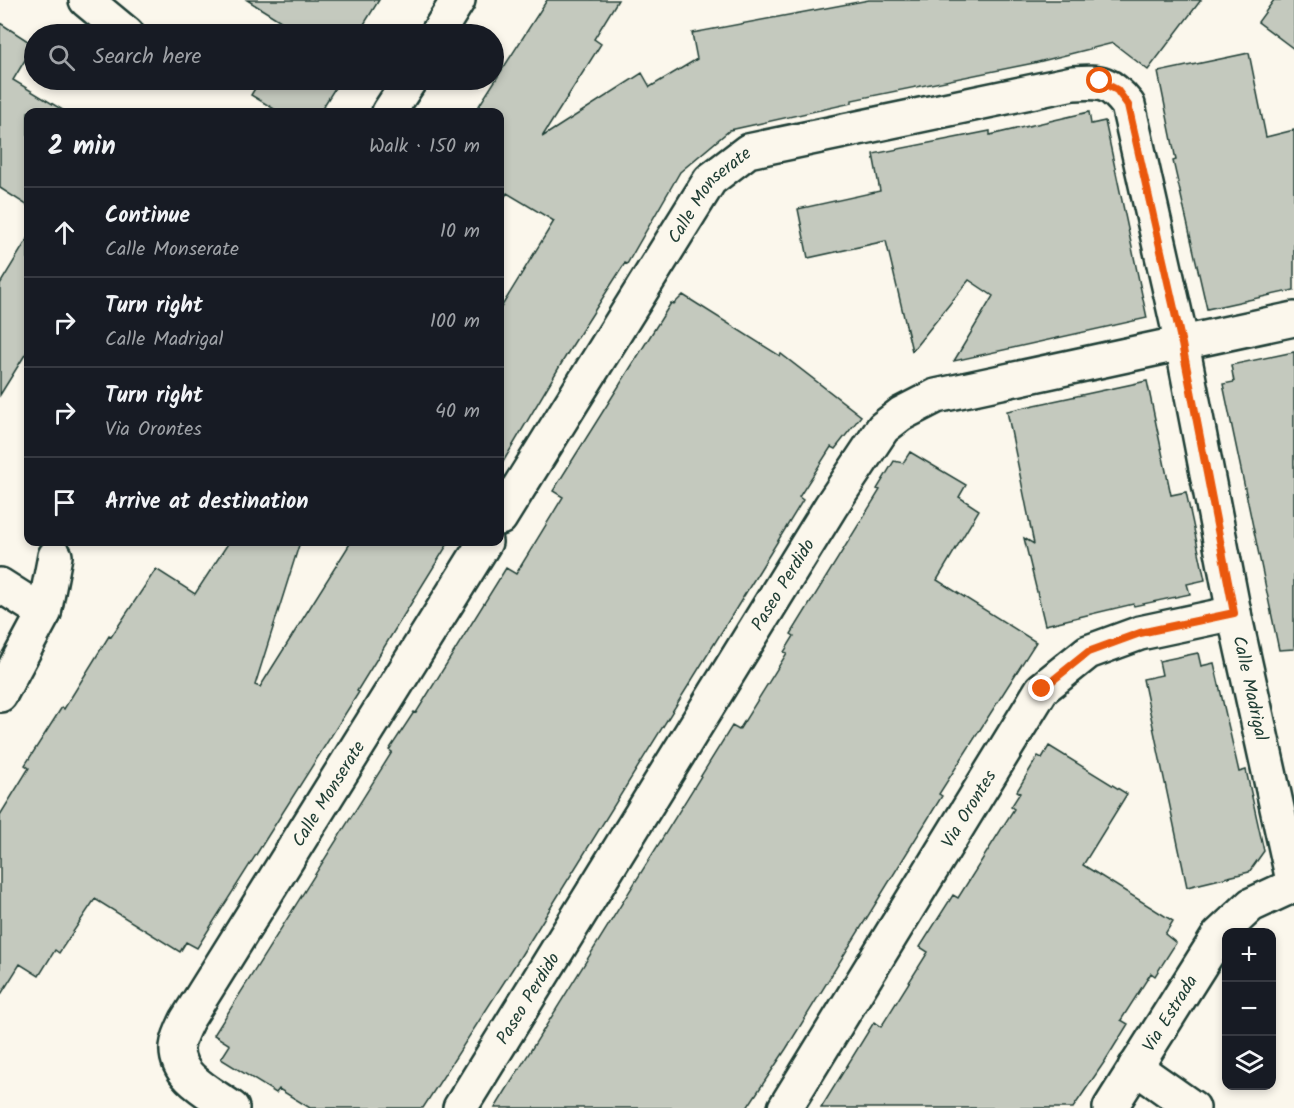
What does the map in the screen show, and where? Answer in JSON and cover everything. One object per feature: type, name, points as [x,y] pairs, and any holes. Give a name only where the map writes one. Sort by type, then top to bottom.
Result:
[{"type":"street","points":[[87,0],[115,24]]},
{"type":"street","points":[[443,24],[458,0]]},
{"type":"street","name":"Calle Monserate","points":[[504,512],[710,180],[747,151],[1073,83],[1100,81],[1117,90],[1128,105]]},
{"type":"street","points":[[392,108],[403,90]]},
{"type":"street","name":"Calle Madrigal","points":[[1128,105],[1182,344],[1234,613],[1294,885]]},
{"type":"street","name":"Paseo Perdido","points":[[460,1108],[836,498],[883,428],[901,414],[936,396],[1294,319]]},
{"type":"street","name":"Calle Monserate","points":[[232,1108],[183,1072],[178,1062],[177,1046],[186,1020],[482,546]]},
{"type":"street","points":[[0,695],[44,613],[55,556]]},
{"type":"street","points":[[0,585],[44,613]]},
{"type":"street","name":"Via Orontes","points":[[785,1108],[1042,689],[1088,652],[1140,633],[1234,613]]},
{"type":"street","name":"Via Estrada","points":[[1110,1108],[1219,935],[1251,905],[1294,885]]},
{"type":"street","points":[[1136,1067],[1193,1108]]},
{"type":"building","points":[[247,0],[379,0],[364,24],[286,24]]},
{"type":"building","points":[[547,0],[618,0],[594,39],[601,44],[542,137],[642,73],[650,87],[697,59],[692,33],[869,0],[1201,0],[1148,70],[1113,43],[1034,63],[852,100],[852,103],[730,130],[680,172],[627,264],[625,263],[570,349],[504,460],[504,302],[554,221],[507,193],[504,198],[504,108],[478,108],[489,90],[504,90],[504,67]]},
{"type":"building","points":[[1274,0],[1294,0],[1294,49],[1258,22]]},
{"type":"building","points":[[0,23],[24,39],[24,62],[13,80],[24,87],[24,90],[30,90],[59,108],[24,108],[24,203],[0,188]]},
{"type":"building","points":[[1249,53],[1266,137],[1294,130],[1294,290],[1207,309],[1173,161],[1176,160],[1158,72]]},
{"type":"building","points":[[254,90],[334,90],[322,108],[272,108],[251,95]]},
{"type":"building","points":[[1089,112],[1091,124],[1105,121],[1147,318],[954,361],[993,296],[969,280],[912,351],[886,241],[808,258],[798,209],[880,191],[873,154],[990,131],[990,135]]},
{"type":"building","points":[[24,245],[24,356],[0,395],[0,284]]},
{"type":"building","points":[[683,295],[780,356],[781,354],[861,416],[835,449],[831,447],[799,497],[803,500],[760,570],[517,962],[423,1108],[310,1108],[279,1089],[276,1093],[221,1059],[230,1045],[214,1035],[392,752],[389,750],[414,712],[416,713],[506,568],[516,574],[563,497],[553,491],[671,303],[674,304]]},
{"type":"building","points":[[1294,352],[1294,649],[1279,650],[1223,384],[1234,382],[1231,365]]},
{"type":"building","points":[[1147,381],[1171,495],[1186,492],[1205,580],[1187,584],[1190,594],[1134,606],[1133,604],[1045,625],[1024,538],[1034,544],[1007,411]]},
{"type":"building","points":[[910,452],[966,485],[959,497],[979,510],[937,580],[1036,642],[939,794],[942,796],[786,1049],[747,1108],[495,1108],[732,726],[739,730],[787,653],[784,652],[794,636],[791,634],[880,490],[877,489],[894,461],[903,463]]},
{"type":"building","points":[[226,546],[299,546],[255,685],[260,687],[348,546],[447,546],[357,691],[359,692],[197,948],[186,942],[180,952],[95,899],[59,953],[55,950],[39,976],[20,964],[0,996],[0,815],[29,768],[25,765],[62,707],[64,709],[109,636],[111,637],[156,569],[195,594]]},
{"type":"building","points":[[1198,653],[1201,666],[1214,663],[1239,772],[1246,770],[1264,851],[1249,872],[1187,887],[1143,679],[1162,675],[1159,661]]},
{"type":"building","points":[[1049,746],[1127,794],[1083,865],[1173,921],[1165,934],[1176,943],[1155,976],[1151,973],[1121,1020],[1128,1024],[1105,1061],[1073,1108],[821,1108],[874,1022],[881,1027],[928,952],[920,947],[953,895],[958,898],[1014,809],[1011,807],[1020,793],[1017,791],[1038,756],[1042,758]]},
{"type":"route","points":[[1042,689],[1088,652],[1140,633],[1234,613],[1182,344],[1128,105],[1117,90],[1100,81]]}]
